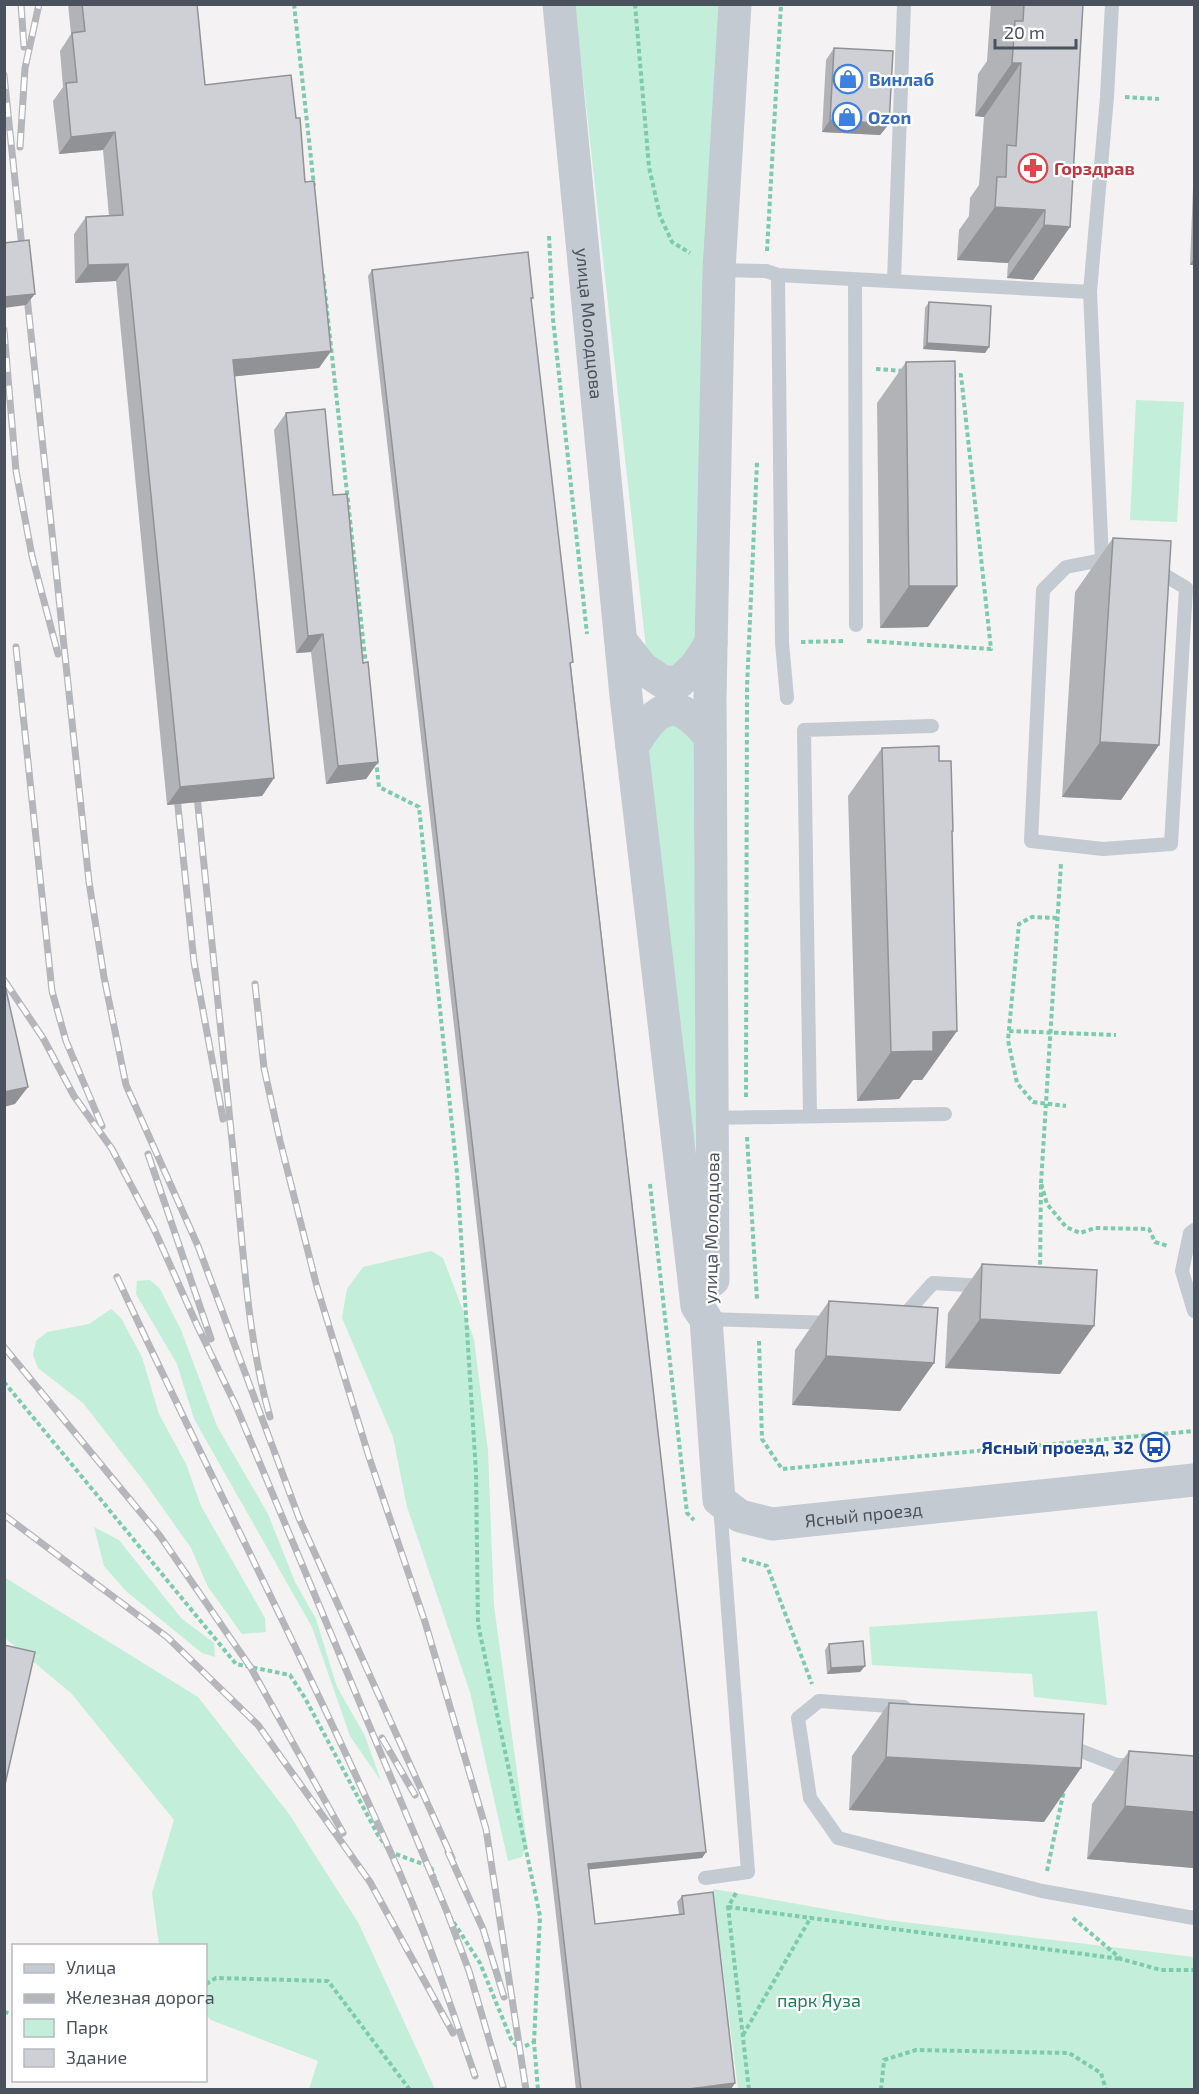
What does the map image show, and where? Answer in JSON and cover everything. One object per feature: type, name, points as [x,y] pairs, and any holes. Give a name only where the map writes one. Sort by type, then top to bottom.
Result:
[{"type":"street","name":"улица Молодцова","points":[[559,4],[632,747],[697,1306],[706,1319],[713,1309],[710,737],[719,270],[735,4]]},
{"type":"street","points":[[621,641],[642,668],[663,682],[679,682],[696,666],[711,643]]},
{"type":"street","points":[[632,747],[646,723],[663,710],[679,709],[696,719],[710,737]]},
{"type":"street","points":[[706,1319],[719,1500]]},
{"type":"street","name":"Ясный проезд","points":[[719,1500],[740,1516],[772,1524],[1194,1480]]},
{"type":"lane","points":[[894,281],[904,4]]},
{"type":"lane","points":[[1112,4],[1107,97],[1090,292],[1107,561],[1066,567],[1043,590],[1031,841],[1103,849],[1171,844],[1190,583],[1154,568],[1144,567]]},
{"type":"lane","points":[[719,270],[855,280],[1090,292]]},
{"type":"lane","points":[[772,273],[782,643],[787,698]]},
{"type":"lane","points":[[855,280],[856,625]]},
{"type":"lane","points":[[810,1116],[804,730],[932,726]]},
{"type":"lane","points":[[712,1118],[945,1114]]},
{"type":"lane","points":[[1194,1230],[1190,1233],[1182,1271],[1194,1311]]},
{"type":"lane","points":[[884,1325],[895,1325],[933,1283],[1004,1288]]},
{"type":"lane","points":[[706,1319],[850,1324]]},
{"type":"lane","points":[[705,1878],[748,1872],[719,1500]]},
{"type":"lane","points":[[921,1708],[819,1701],[798,1718],[810,1798],[838,1838],[1042,1891],[1194,1918]]},
{"type":"lane","points":[[1052,1739],[1118,1765],[1150,1766]]},
{"type":"path","points":[[294,4],[315,194]]},
{"type":"path","points":[[635,4],[649,167],[660,216],[672,242],[719,270]]},
{"type":"path","points":[[772,273],[781,4]]},
{"type":"path","points":[[1107,97],[1159,99]]},
{"type":"path","points":[[322,265],[366,668]]},
{"type":"path","points":[[854,366],[905,371]]},
{"type":"path","points":[[782,643],[856,640],[991,649],[961,375],[939,374]]},
{"type":"path","points":[[757,461],[747,687],[746,1117],[759,1320],[762,1439],[782,1469],[1194,1431]]},
{"type":"path","points":[[375,752],[379,787],[419,807],[457,1173],[476,1472],[478,1624],[540,1916],[534,2042],[538,2090]]},
{"type":"path","points":[[1040,1278],[1041,1183],[1062,845]]},
{"type":"path","points":[[1057,918],[1032,917],[1019,924],[1008,1040],[1017,1083],[1033,1102],[1066,1106]]},
{"type":"path","points":[[1009,1031],[1116,1035]]},
{"type":"path","points":[[1041,1183],[1047,1204],[1066,1227],[1080,1233],[1095,1228],[1149,1229],[1155,1242],[1186,1253]]},
{"type":"path","points":[[4,1382],[236,1664],[290,1675],[305,1698],[378,1836],[390,1851],[431,1867],[447,1912],[480,1963],[511,2039],[519,2049],[534,2042]]},
{"type":"path","points":[[723,1554],[767,1566],[819,1701]]},
{"type":"path","points":[[1072,1748],[1042,1891],[1121,1959]]},
{"type":"path","points":[[748,1872],[728,1907],[749,2090]]},
{"type":"path","points":[[728,1907],[1121,1959],[1161,1971],[1194,1970]]},
{"type":"path","points":[[743,2036],[811,1917]]},
{"type":"path","points":[[207,1983],[216,1977],[328,1981],[410,2090]]},
{"type":"path","points":[[881,2090],[884,2060],[916,2050],[1070,2053],[1101,2073],[1106,2090]]},
{"type":"green space","points":[[575,5],[719,5],[703,642],[679,667],[659,665],[646,648]]},
{"type":"green space","points":[[1136,400],[1184,402],[1177,522],[1130,520]]},
{"type":"green space","points":[[662,724],[680,724],[699,741],[695,1182],[647,743]]},
{"type":"green space","points":[[431,1251],[443,1258],[474,1339],[488,1451],[494,1606],[527,1844],[522,1857],[508,1861],[470,1692],[407,1507],[393,1437],[342,1318],[347,1289],[363,1267]]},
{"type":"green space","points":[[150,1280],[160,1289],[181,1330],[217,1426],[268,1514],[295,1582],[316,1619],[337,1687],[365,1736],[381,1781],[350,1736],[312,1627],[194,1419],[177,1364],[136,1294],[137,1281]]},
{"type":"green space","points":[[111,1309],[121,1318],[142,1357],[159,1414],[186,1464],[201,1506],[265,1618],[266,1632],[242,1634],[208,1587],[191,1548],[143,1480],[83,1403],[38,1368],[33,1355],[36,1341],[47,1332],[89,1324]]},
{"type":"green space","points":[[94,1527],[119,1540],[181,1618],[214,1643],[215,1657],[202,1653],[126,1591],[104,1566]]},
{"type":"green space","points":[[4,1577],[198,1697],[289,1814],[359,1924],[435,2089],[309,2089],[318,2061],[211,2020],[207,2016],[207,1944],[159,1944],[152,1893],[174,1820],[71,1693],[5,1638]]},
{"type":"green space","points":[[1097,1611],[1107,1705],[1034,1697],[1032,1674],[872,1665],[869,1627]]},
{"type":"green space","name":"парк Яуза","points":[[713,1889],[887,1920],[1194,1957],[1194,2089],[738,2089]]},
{"type":"building","points":[[82,4],[197,4],[205,85],[291,75],[296,118],[300,118],[305,182],[314,181],[331,351],[233,360],[274,778],[180,787],[128,264],[88,265],[86,217],[123,215],[115,132],[71,137],[66,83],[77,82],[72,33],[85,31]]},
{"type":"building","points":[[1024,4],[1083,4],[1070,227],[1044,225],[1045,210],[995,207],[997,177],[1006,177],[1007,145],[1016,146],[1021,63],[1012,63],[1015,21],[1023,21]]},
{"type":"building","points":[[834,48],[893,51],[889,124],[830,120]]},
{"type":"building","points":[[29,240],[35,294],[4,297],[4,243]]},
{"type":"building","points":[[528,252],[533,298],[531,298],[573,662],[570,663],[706,1852],[588,1864],[595,1924],[684,1914],[682,1896],[713,1892],[735,2083],[681,2090],[581,2090],[372,270]]},
{"type":"building","points":[[929,302],[991,306],[989,347],[927,343]]},
{"type":"building","points":[[955,361],[957,586],[909,586],[906,362]]},
{"type":"building","points":[[325,409],[333,495],[347,494],[363,663],[368,662],[378,762],[338,766],[323,634],[308,636],[286,413]]},
{"type":"building","points":[[1113,538],[1171,541],[1159,745],[1100,742]]},
{"type":"building","points":[[939,746],[939,761],[951,761],[957,1031],[933,1032],[933,1051],[891,1052],[882,748]]},
{"type":"building","points":[[4,981],[28,1087],[4,1092]]},
{"type":"building","points":[[982,1264],[1097,1270],[1094,1326],[980,1319]]},
{"type":"building","points":[[829,1301],[938,1308],[934,1363],[826,1356]]},
{"type":"building","points":[[863,1641],[865,1666],[831,1668],[829,1644]]},
{"type":"building","points":[[4,1645],[35,1652],[4,1789]]},
{"type":"building","points":[[889,1703],[1084,1714],[1081,1768],[886,1757]]},
{"type":"building","points":[[1129,1751],[1194,1756],[1194,1812],[1125,1806]]},
{"type":"railway","points":[[21,4],[24,47]]},
{"type":"railway","points":[[20,147],[25,68],[39,4]]},
{"type":"railway","points":[[4,75],[23,257]]},
{"type":"railway","points":[[26,287],[89,882],[104,977],[126,1085],[198,1246],[299,1518],[452,1858]]},
{"type":"railway","points":[[4,330],[16,471],[32,556],[58,654]]},
{"type":"railway","points":[[16,647],[52,991],[66,1041],[102,1126]]},
{"type":"railway","points":[[196,786],[247,1295],[256,1356],[270,1417]]},
{"type":"railway","points":[[176,787],[194,962],[223,1119]]},
{"type":"railway","points":[[4,980],[43,1038],[74,1096],[112,1149],[154,1229],[236,1406],[447,1912],[469,1971],[504,2090]]},
{"type":"railway","points":[[255,984],[264,1068],[317,1287],[369,1457],[425,1622],[486,1829],[526,2090]]},
{"type":"railway","points":[[148,1154],[211,1339]]},
{"type":"railway","points":[[117,1277],[324,1706],[390,1851],[425,1934],[475,2076]]},
{"type":"railway","points":[[4,1347],[160,1536],[251,1668],[343,1833]]},
{"type":"railway","points":[[4,1515],[167,1637],[258,1725],[370,1882],[453,2033]]},
{"type":"railway","points":[[382,1738],[415,1795]]},
{"type":"railway","points":[[448,1852],[483,1929],[504,1997]]},
{"type":"place","name":"Винлаб","points":[[848,79]]},
{"type":"place","name":"Ozon","points":[[847,117]]},
{"type":"place","name":"Горздрав","points":[[1033,168]]},
{"type":"place","name":"Ясный проезд, 32","points":[[1155,1447]]}]
